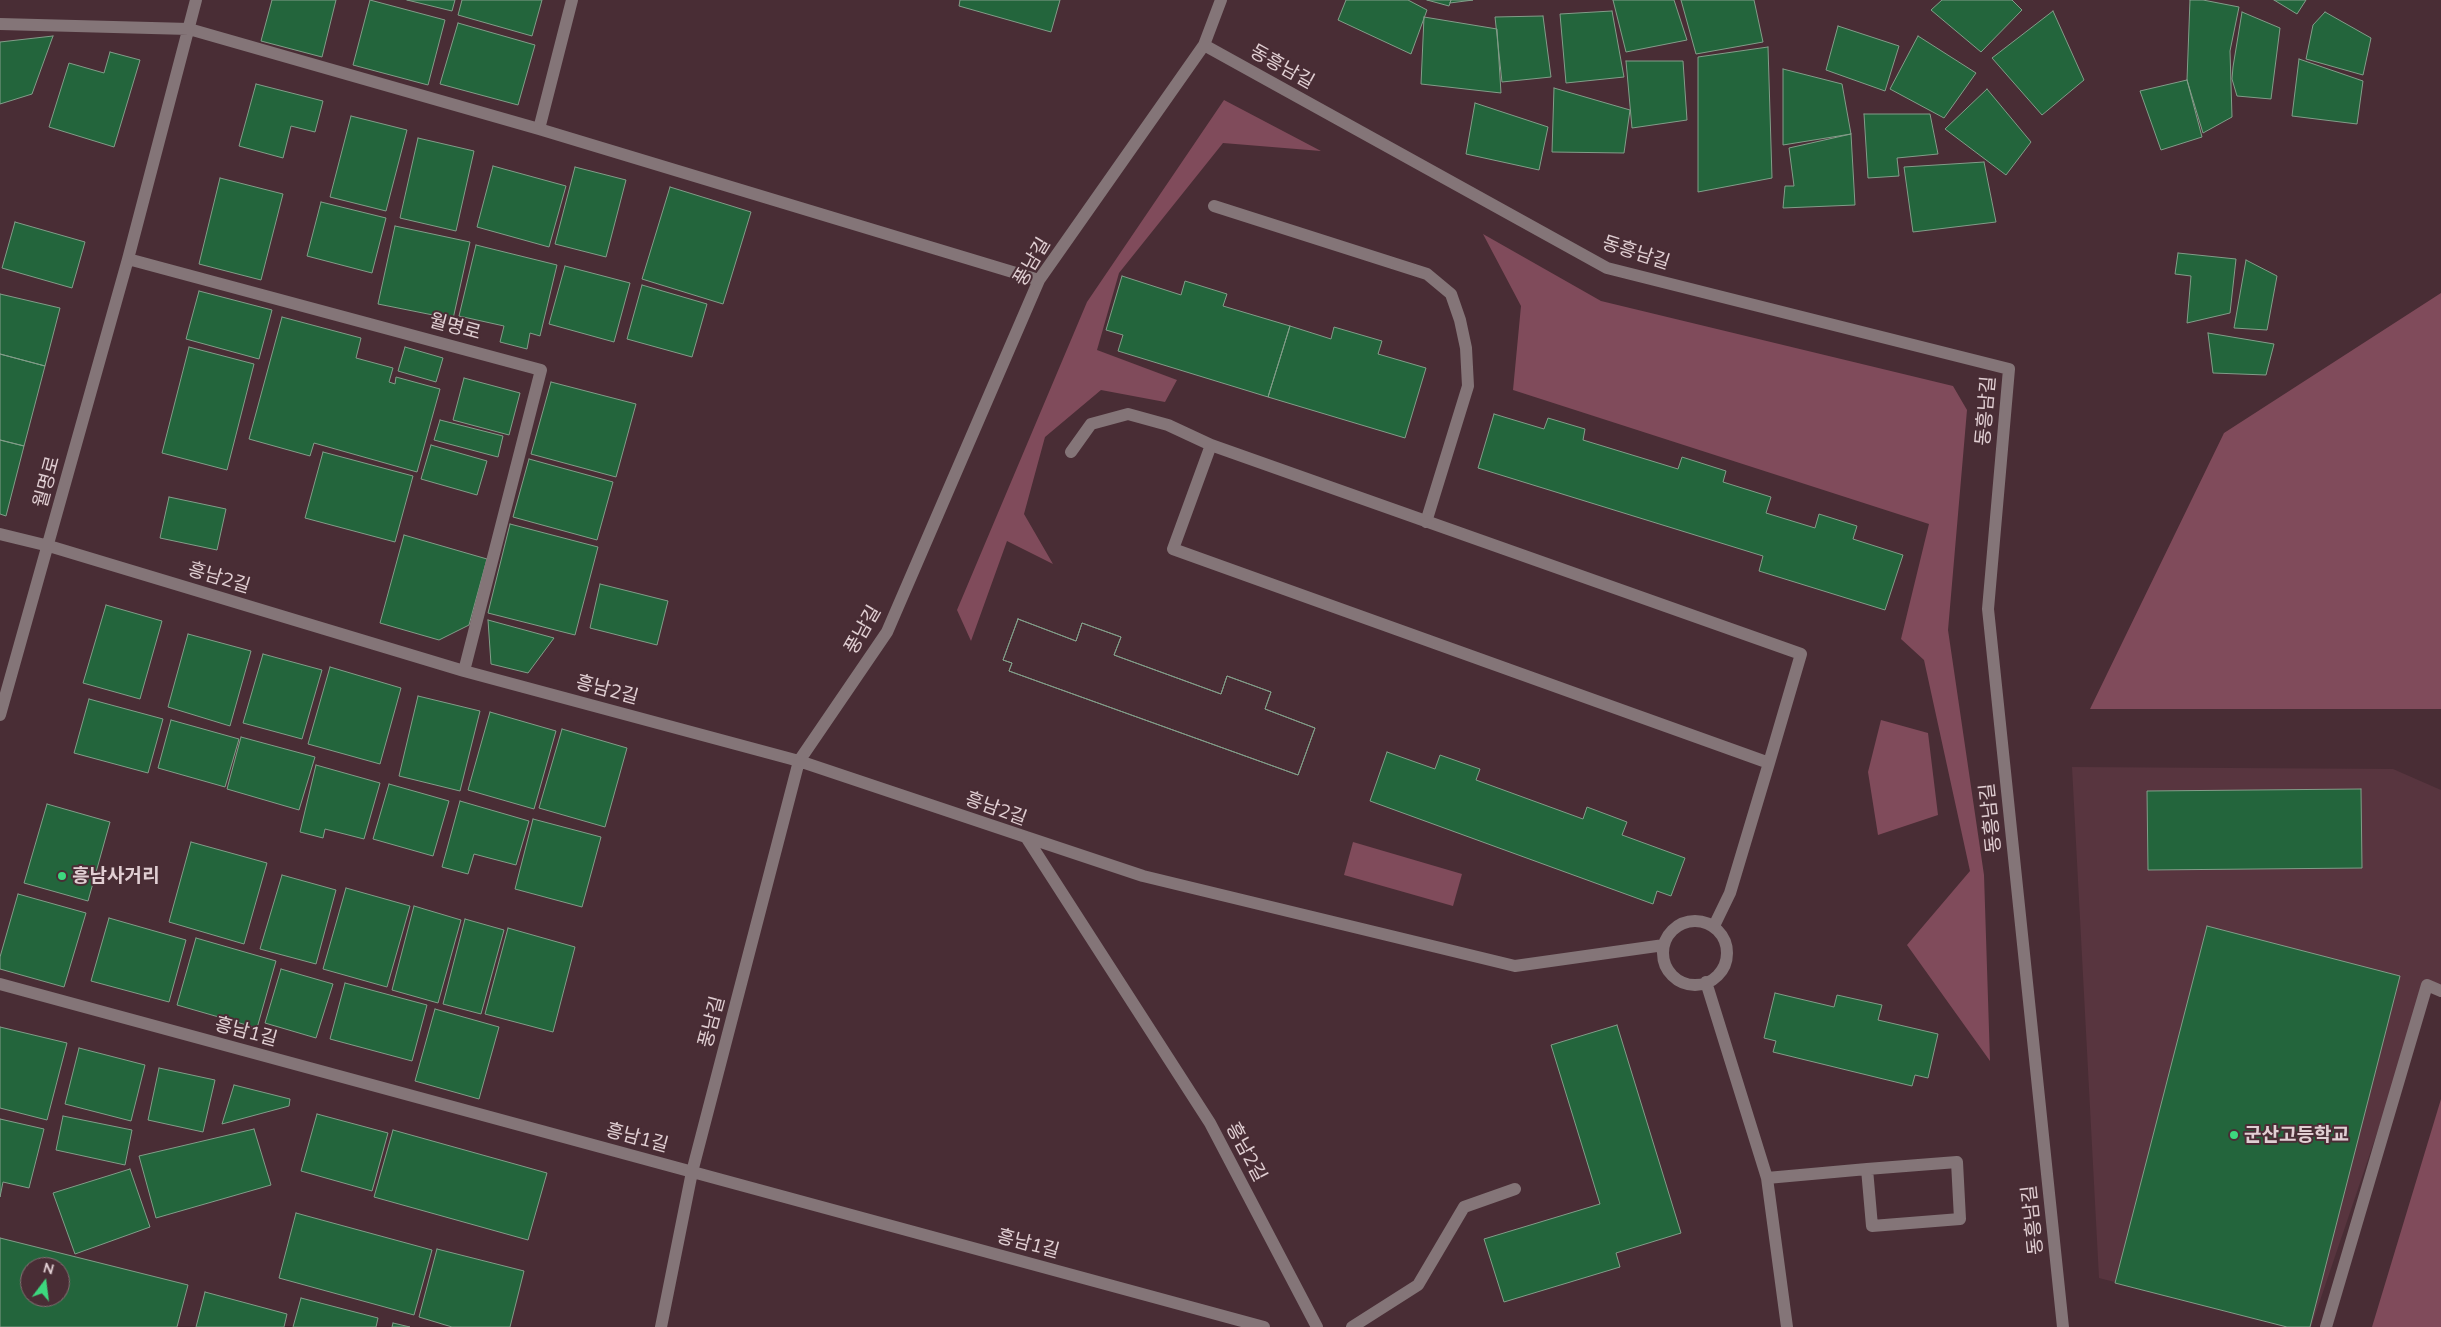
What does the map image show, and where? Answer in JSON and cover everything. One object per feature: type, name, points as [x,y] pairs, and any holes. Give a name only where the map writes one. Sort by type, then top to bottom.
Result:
[{"type":"street","name":"월명로","points":[[0,715],[49,546],[128,259],[196,0]]},
{"type":"street","points":[[538,129],[572,0]]},
{"type":"street","name":"풍남길","points":[[661,1327],[692,1172],[799,762],[887,632],[1039,280],[1204,45],[1220,0]]},
{"type":"street","points":[[0,24],[189,29],[538,129],[1039,280]]},
{"type":"street","name":"동흥남길","points":[[1204,45],[1607,268],[2009,369],[1988,609],[2063,1327]]},
{"type":"street","points":[[1214,206],[1427,274],[1450,294],[1460,320],[1466,348],[1468,386],[1426,522]]},
{"type":"street","name":"월명로","points":[[128,259],[541,370],[464,671]]},
{"type":"street","points":[[1071,452],[1092,424],[1128,414],[1168,425],[1211,445],[1801,654],[1730,893],[1714,926]]},
{"type":"street","points":[[1211,445],[1172,549],[1769,763]]},
{"type":"street","name":"흥남2길","points":[[0,534],[49,546],[464,671],[799,762],[1026,838],[1210,1123],[1317,1327]]},
{"type":"street","points":[[1026,838],[1143,876],[1514,966],[1664,946]]},
{"type":"street","points":[[1694,921],[1714,926],[1726,944],[1727,955],[1725,965],[1719,974],[1706,982],[1690,985],[1672,975],[1663,956],[1664,946],[1674,928],[1683,923],[1694,921]]},
{"type":"street","points":[[1706,982],[1767,1178],[1787,1327]]},
{"type":"street","name":"흥남1길","points":[[0,984],[1264,1327]]},
{"type":"street","points":[[2326,1327],[2427,985],[2441,991]]},
{"type":"street","points":[[1767,1178],[1867,1169],[1957,1162],[1960,1219],[1872,1226],[1867,1169]]},
{"type":"street","points":[[1352,1327],[1418,1285],[1464,1207],[1515,1189]]},
{"type":"shaded area","points":[[1224,100],[1321,151],[1223,143],[1119,273],[1097,350],[1177,380],[1165,402],[1101,390],[1045,437],[1024,514],[1053,564],[1007,541],[971,641],[957,610],[1087,302]]},
{"type":"shaded area","points":[[1483,234],[1601,301],[1953,386],[1967,410],[1948,630],[1984,875],[1990,1061],[1907,945],[1970,871],[1924,660],[1901,639],[1929,524],[1513,390],[1521,306]]},
{"type":"shaded area","points":[[2441,293],[2441,709],[2090,709],[2224,433]]},
{"type":"shaded area","points":[[1881,720],[1928,733],[1938,815],[1878,835],[1868,772]]},
{"type":"shaded area","name":"군산고등학교","points":[[2072,767],[2393,769],[2441,790],[2441,991],[2427,986],[2311,1327],[2288,1327],[2099,1278]]},
{"type":"shaded area","points":[[1353,842],[1462,874],[1453,906],[1344,875]]},
{"type":"shaded area","points":[[2441,1099],[2441,1327],[2372,1327]]},
{"type":"building","points":[[272,0],[336,0],[322,57],[261,41]]},
{"type":"building","points":[[370,0],[445,20],[428,85],[353,65]]},
{"type":"building","points":[[407,0],[455,0],[452,11]]},
{"type":"building","points":[[462,0],[542,0],[532,36],[458,15]]},
{"type":"building","points":[[960,0],[1060,0],[1051,32],[959,6]]},
{"type":"building","points":[[1346,0],[1408,0],[1427,10],[1411,54],[1338,20]]},
{"type":"building","points":[[1427,0],[1451,0],[1449,6]]},
{"type":"building","points":[[1451,0],[1473,0],[1450,3]]},
{"type":"building","points":[[1613,0],[1674,0],[1687,40],[1626,52]]},
{"type":"building","points":[[1681,0],[1754,0],[1763,42],[1696,54]]},
{"type":"building","points":[[1942,0],[2012,0],[2022,10],[1981,52],[1931,10]]},
{"type":"building","points":[[2190,0],[2203,0],[2239,7],[2230,51],[2232,117],[2203,133],[2187,80]]},
{"type":"building","points":[[2274,0],[2306,0],[2297,14]]},
{"type":"building","points":[[1612,11],[1624,77],[1566,83],[1560,14]]},
{"type":"building","points":[[2053,11],[2084,80],[2042,115],[1992,58]]},
{"type":"building","points":[[2242,12],[2280,28],[2271,99],[2237,96],[2232,79]]},
{"type":"building","points":[[2325,12],[2371,38],[2363,75],[2306,59],[2313,25]]},
{"type":"building","points":[[1543,16],[1551,77],[1502,82],[1495,17]]},
{"type":"building","points":[[1424,17],[1497,29],[1501,93],[1421,84]]},
{"type":"building","points":[[458,23],[535,45],[518,105],[440,84]]},
{"type":"building","points":[[1838,26],[1899,46],[1885,91],[1826,70]]},
{"type":"building","points":[[53,36],[32,94],[0,104],[0,42]]},
{"type":"building","points":[[1918,36],[1976,73],[1944,118],[1890,89]]},
{"type":"building","points":[[1768,47],[1772,178],[1698,192],[1698,57]]},
{"type":"building","points":[[110,52],[140,60],[114,147],[49,127],[69,63],[104,73]]},
{"type":"building","points":[[2299,59],[2363,81],[2357,124],[2292,116]]},
{"type":"building","points":[[1626,61],[1683,61],[1687,120],[1632,128]]},
{"type":"building","points":[[1783,69],[1842,84],[1851,134],[1783,145]]},
{"type":"building","points":[[2187,80],[2202,137],[2161,150],[2140,91]]},
{"type":"building","points":[[256,84],[323,101],[315,132],[291,126],[283,158],[239,146]]},
{"type":"building","points":[[1554,88],[1630,110],[1624,153],[1552,152]]},
{"type":"building","points":[[1987,89],[2031,142],[2006,175],[1945,129]]},
{"type":"building","points":[[1475,103],[1548,127],[1539,170],[1466,154]]},
{"type":"building","points":[[1864,114],[1930,114],[1938,154],[1897,158],[1899,176],[1868,178]]},
{"type":"building","points":[[351,116],[407,130],[386,211],[330,197]]},
{"type":"building","points":[[1851,134],[1855,205],[1783,208],[1785,186],[1794,186],[1789,148]]},
{"type":"building","points":[[418,138],[474,151],[456,231],[400,218]]},
{"type":"building","points":[[1984,162],[1996,222],[1913,232],[1904,167]]},
{"type":"building","points":[[493,166],[566,186],[549,247],[477,227]]},
{"type":"building","points":[[575,167],[626,180],[606,257],[555,244]]},
{"type":"building","points":[[220,178],[283,194],[261,280],[199,264]]},
{"type":"building","points":[[670,187],[751,212],[723,304],[642,279]]},
{"type":"building","points":[[321,202],[386,218],[372,273],[307,256]]},
{"type":"building","points":[[15,222],[85,242],[72,288],[2,268]]},
{"type":"building","points":[[395,226],[470,242],[453,319],[378,304]]},
{"type":"building","points":[[476,245],[557,265],[540,336],[530,333],[527,349],[500,342],[504,326],[459,316]]},
{"type":"building","points":[[2178,253],[2236,259],[2230,313],[2187,323],[2191,276],[2175,274]]},
{"type":"building","points":[[2246,260],[2277,276],[2267,330],[2234,328]]},
{"type":"building","points":[[565,266],[630,283],[614,342],[549,324]]},
{"type":"building","points":[[1122,276],[1181,295],[1185,281],[1227,294],[1223,306],[1290,326],[1268,397],[1118,351],[1123,335],[1106,330]]},
{"type":"building","points":[[642,285],[707,304],[692,357],[627,339]]},
{"type":"building","points":[[199,291],[272,310],[259,359],[186,339]]},
{"type":"building","points":[[0,294],[60,308],[45,366],[0,354]]},
{"type":"building","points":[[282,317],[361,338],[356,358],[393,368],[389,382],[395,384],[396,377],[440,389],[417,472],[314,443],[310,456],[249,439]]},
{"type":"building","points":[[1290,326],[1331,339],[1334,327],[1382,341],[1378,354],[1426,368],[1405,438],[1268,397]]},
{"type":"building","points":[[2208,333],[2274,344],[2266,375],[2213,373]]},
{"type":"building","points":[[189,347],[254,364],[227,470],[162,453]]},
{"type":"building","points":[[405,347],[443,358],[436,382],[398,371]]},
{"type":"building","points":[[0,354],[45,366],[24,446],[0,440]]},
{"type":"building","points":[[464,378],[520,393],[509,435],[453,420]]},
{"type":"building","points":[[551,382],[636,404],[616,477],[531,454]]},
{"type":"building","points":[[1494,414],[1544,429],[1548,418],[1585,429],[1583,440],[1678,469],[1682,457],[1726,471],[1723,482],[1771,497],[1766,513],[1815,528],[1819,514],[1857,526],[1853,539],[1903,555],[1885,610],[1759,571],[1763,556],[1478,468]]},
{"type":"building","points":[[440,420],[503,436],[498,457],[434,440]]},
{"type":"building","points":[[0,440],[24,446],[6,516],[0,514]]},
{"type":"building","points":[[431,445],[487,461],[477,495],[421,479]]},
{"type":"building","points":[[323,452],[413,476],[395,542],[305,518]]},
{"type":"building","points":[[529,459],[613,482],[597,540],[513,517]]},
{"type":"building","points":[[169,497],[226,509],[217,550],[160,538]]},
{"type":"building","points":[[510,524],[598,547],[575,635],[488,613]]},
{"type":"building","points":[[404,535],[487,559],[469,625],[439,640],[380,623]]},
{"type":"building","points":[[600,584],[668,601],[657,645],[590,628]]},
{"type":"building","points":[[106,605],[162,621],[140,699],[83,683]]},
{"type":"building","points":[[1018,619],[1076,641],[1082,623],[1121,637],[1114,655],[1221,694],[1227,676],[1271,692],[1265,709],[1315,728],[1298,775],[1009,671],[1012,663],[1003,660]]},
{"type":"building","points":[[1018,619],[1076,641],[1082,623],[1121,637],[1114,655],[1221,694],[1227,676],[1271,692],[1265,709],[1315,728],[1298,775],[1009,671],[1012,663],[1003,660]]},
{"type":"building","points":[[488,620],[554,638],[528,673],[491,664]]},
{"type":"building","points":[[188,634],[251,651],[230,726],[168,707]]},
{"type":"building","points":[[263,654],[322,670],[302,739],[243,723]]},
{"type":"building","points":[[330,667],[401,688],[380,764],[308,744]]},
{"type":"building","points":[[418,696],[480,711],[460,791],[399,776]]},
{"type":"building","points":[[89,699],[163,719],[148,773],[74,753]]},
{"type":"building","points":[[490,712],[556,731],[534,809],[468,790]]},
{"type":"building","points":[[171,720],[239,739],[225,787],[158,768]]},
{"type":"building","points":[[562,729],[627,748],[605,827],[539,808]]},
{"type":"building","points":[[241,737],[315,757],[299,810],[227,789]]},
{"type":"building","points":[[1387,752],[1435,769],[1440,755],[1480,769],[1476,780],[1583,819],[1587,807],[1627,822],[1622,835],[1685,858],[1671,896],[1657,891],[1653,904],[1370,801]]},
{"type":"building","points":[[316,765],[380,783],[364,839],[325,829],[323,838],[300,832]]},
{"type":"building","points":[[389,784],[449,801],[433,856],[373,839]]},
{"type":"building","points":[[2361,789],[2362,868],[2148,870],[2147,791]]},
{"type":"building","points":[[460,801],[529,821],[516,865],[474,854],[468,874],[442,867]]},
{"type":"building","points":[[47,804],[110,822],[88,901],[24,883]]},
{"type":"building","points":[[533,819],[601,837],[582,907],[515,889]]},
{"type":"building","points":[[191,842],[267,863],[244,944],[169,922]]},
{"type":"building","points":[[282,875],[336,890],[316,964],[260,949]]},
{"type":"building","points":[[346,888],[410,906],[387,987],[323,969]]},
{"type":"building","points":[[18,894],[86,913],[64,987],[0,969],[0,957]]},
{"type":"building","points":[[414,906],[461,920],[438,1003],[392,990]]},
{"type":"building","points":[[109,918],[186,940],[169,1002],[91,981]]},
{"type":"building","points":[[465,919],[504,930],[481,1014],[443,1004]]},
{"type":"building","points":[[2207,926],[2400,976],[2310,1327],[2287,1327],[2115,1283]]},
{"type":"building","points":[[508,928],[575,947],[553,1032],[485,1014]]},
{"type":"building","points":[[196,938],[276,961],[257,1028],[177,1005]]},
{"type":"building","points":[[281,969],[333,984],[316,1038],[265,1023]]},
{"type":"building","points":[[345,983],[427,1005],[412,1061],[330,1039]]},
{"type":"building","points":[[1775,993],[1834,1007],[1837,995],[1882,1005],[1878,1020],[1938,1034],[1928,1078],[1915,1075],[1912,1086],[1773,1052],[1776,1041],[1764,1038]]},
{"type":"building","points":[[435,1009],[499,1027],[479,1099],[415,1081]]},
{"type":"building","points":[[1617,1025],[1681,1233],[1616,1253],[1620,1267],[1504,1302],[1484,1239],[1600,1204],[1551,1045]]},
{"type":"building","points":[[0,1027],[67,1043],[47,1120],[0,1108]]},
{"type":"building","points":[[79,1048],[145,1065],[131,1121],[65,1104]]},
{"type":"building","points":[[159,1068],[215,1080],[203,1132],[148,1120]]},
{"type":"building","points":[[234,1085],[290,1099],[289,1106],[222,1124]]},
{"type":"building","points":[[317,1114],[388,1133],[372,1191],[301,1171]]},
{"type":"building","points":[[63,1116],[132,1130],[125,1165],[56,1150]]},
{"type":"building","points":[[0,1119],[44,1129],[29,1188],[3,1182],[0,1197]]},
{"type":"building","points":[[254,1129],[271,1185],[156,1218],[139,1156]]},
{"type":"building","points":[[393,1130],[547,1173],[528,1240],[374,1197]]},
{"type":"building","points":[[130,1169],[150,1227],[75,1254],[53,1193]]},
{"type":"building","points":[[296,1213],[432,1250],[414,1315],[279,1278]]},
{"type":"building","points":[[0,1238],[188,1285],[177,1327],[0,1327]]},
{"type":"building","points":[[437,1249],[524,1271],[510,1327],[452,1327],[419,1317]]},
{"type":"building","points":[[205,1292],[287,1314],[284,1327],[196,1327]]},
{"type":"building","points":[[301,1298],[378,1318],[376,1327],[293,1327]]},
{"type":"building","points":[[393,1323],[410,1327],[392,1327]]},
{"type":"place","name":"흥남사거리","points":[[62,876]]},
{"type":"place","name":"군산고등학교","points":[[2234,1135]]}]
